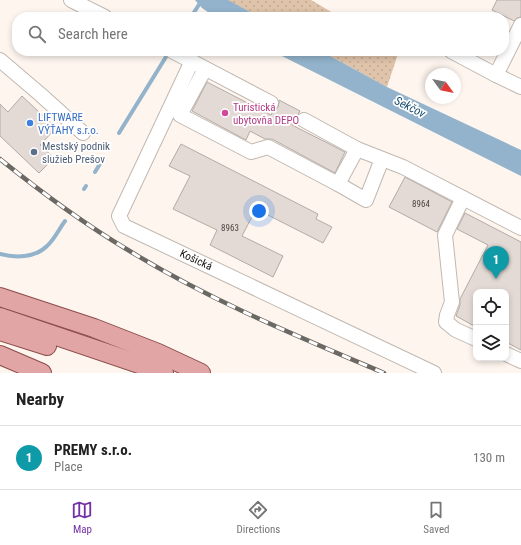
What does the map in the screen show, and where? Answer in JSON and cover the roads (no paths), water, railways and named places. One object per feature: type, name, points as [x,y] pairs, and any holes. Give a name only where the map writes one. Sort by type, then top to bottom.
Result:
[{"type":"main road","points":[[0,297],[94,328],[158,353],[201,373]]},
{"type":"main road","points":[[1,322],[128,373]]},
{"type":"main road","points":[[1,322],[164,373]]},
{"type":"main road","points":[[0,355],[42,373]]},
{"type":"street","points":[[71,0],[95,12]]},
{"type":"street","points":[[509,49],[521,25]]},
{"type":"street","points":[[181,56],[271,103]]},
{"type":"street","points":[[461,56],[521,87]]},
{"type":"street","points":[[496,74],[505,56]]},
{"type":"street","points":[[0,60],[83,133]]},
{"type":"street","name":"Košická","points":[[192,61],[119,216],[124,226],[434,373]]},
{"type":"street","points":[[206,68],[180,115],[251,152],[268,147],[369,202],[382,159]]},
{"type":"street","points":[[304,120],[357,149],[403,167],[521,228]]},
{"type":"street","points":[[338,184],[357,149]]},
{"type":"street","points":[[463,198],[445,235],[452,302],[446,322],[456,330],[473,338]]},
{"type":"street","points":[[0,289],[43,303],[69,320]]},
{"type":"street","points":[[509,355],[521,361]]},
{"type":"water","points":[[195,0],[228,0],[250,12],[208,12]]},
{"type":"water","name":"Sekčov","points":[[282,56],[330,56],[387,87],[521,150],[521,176]]},
{"type":"waterway","points":[[194,12],[202,0]]},
{"type":"waterway","points":[[119,133],[167,56]]},
{"type":"waterway","points":[[95,172],[103,159]]},
{"type":"waterway","points":[[0,254],[25,256],[37,253],[50,243],[65,221]]},
{"type":"railway","points":[[0,159],[47,195],[111,240],[159,268],[254,316],[384,373]]},
{"type":"place","name":"Turistická ubytovňa DEPO","points":[[225,113]]},
{"type":"place","name":"LIFTWARE VÝŤAHY s.r.o.","points":[[30,123]]},
{"type":"place","name":"Mestský podnik služieb Prešov","points":[[34,152]]},
{"type":"place","name":"PREMY s.r.o.","points":[[496,279]]}]
